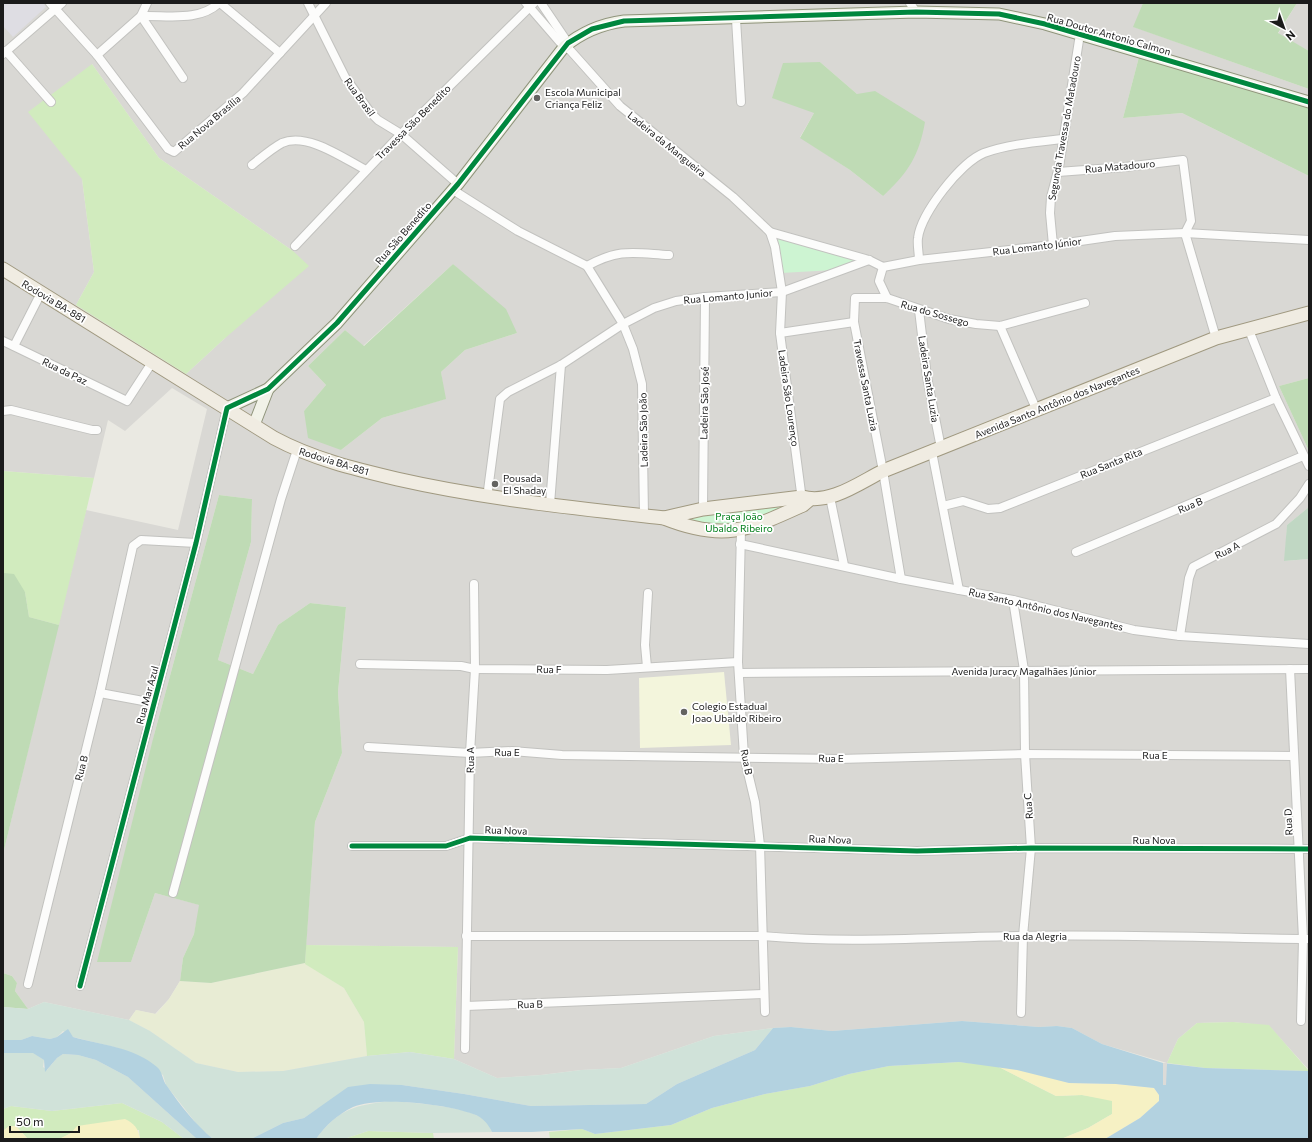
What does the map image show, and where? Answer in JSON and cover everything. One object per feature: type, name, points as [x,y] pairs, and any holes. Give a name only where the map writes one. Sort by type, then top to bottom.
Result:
[{"type":"main road","name":"Rodovia BA-881","points":[[3,269],[254,425],[297,450],[375,474],[487,498],[664,518]]},
{"type":"main road","name":"Avenida Santo Antônio dos Navegantes","points":[[664,518],[703,509],[830,497],[883,471],[1037,411],[1216,338],[1309,313]]},
{"type":"main road","name":"Avenida Santo Antônio dos Navegantes","points":[[664,518],[684,526],[703,529],[720,531],[741,530],[768,521],[805,500]]},
{"type":"street","points":[[51,102],[5,53],[53,6],[62,3]]},
{"type":"street","points":[[97,55],[142,16],[147,3]]},
{"type":"street","points":[[142,16],[195,16],[212,10],[220,3],[280,53]]},
{"type":"street","name":"Rua Brasil","points":[[308,3],[345,76],[362,103],[378,120],[401,134],[456,187],[518,231],[587,266]]},
{"type":"street","name":"Rua Nova Brasília","points":[[53,6],[97,55],[168,149],[174,152],[244,93],[326,3]]},
{"type":"street","points":[[540,3],[567,47]]},
{"type":"street","points":[[530,4],[567,47]]},
{"type":"street","name":"Travessa São Benedito","points":[[295,246],[366,170],[530,4]]},
{"type":"street","name":"Rua Doutor Antonio Calmon","points":[[567,47],[592,29],[615,22],[736,19],[913,8],[999,14],[1080,34],[1309,102]]},
{"type":"street","points":[[142,16],[183,78]]},
{"type":"street","points":[[736,19],[741,102]]},
{"type":"street","name":"Segunda Travessa do Matadouro","points":[[1053,245],[1050,197],[1058,172],[1062,139],[1080,34]]},
{"type":"street","name":"Rua São Benedito","points":[[227,408],[268,389],[337,323],[456,187],[567,47]]},
{"type":"street","name":"Ladeira da Mangueira","points":[[567,47],[620,106],[733,197],[770,232]]},
{"type":"street","points":[[919,260],[918,238],[926,216],[941,194],[966,163],[983,154],[1011,145],[1062,139]]},
{"type":"street","points":[[252,165],[280,144],[310,141],[366,170]]},
{"type":"street","name":"Rua Matadouro","points":[[1058,172],[1125,167],[1183,160],[1191,221],[1185,233]]},
{"type":"street","points":[[770,232],[869,260],[883,267],[879,281],[887,298]]},
{"type":"street","name":"Ladeira São Lourenço","points":[[770,232],[775,247],[782,292],[780,334],[805,500]]},
{"type":"street","points":[[1185,233],[1216,338]]},
{"type":"street","name":"Rua Lomanto Júnior","points":[[883,267],[919,260],[1053,245],[1115,236],[1185,233],[1309,240]]},
{"type":"street","points":[[587,266],[603,258],[623,252],[669,255]]},
{"type":"street","name":"Rua Lomanto Junior","points":[[487,498],[500,399],[508,392],[562,365],[623,324],[654,308],[676,301],[705,297],[782,292],[869,260]]},
{"type":"street","name":"Ladeira São João","points":[[587,266],[623,324],[633,348],[642,384],[644,516]]},
{"type":"street","points":[[14,346],[41,293]]},
{"type":"street","name":"Ladeira São José","points":[[703,509],[705,297]]},
{"type":"street","name":"Rua do Sossego","points":[[855,298],[887,298],[919,310],[972,324],[1000,326],[1085,303]]},
{"type":"street","name":"Travessa Santa Luzia","points":[[855,298],[854,322],[883,471],[901,579]]},
{"type":"street","name":"Ladeira Santa Luzia","points":[[919,310],[944,506],[960,590]]},
{"type":"street","points":[[780,334],[854,322]]},
{"type":"street","points":[[1000,326],[1037,411]]},
{"type":"street","points":[[1249,330],[1276,398],[1309,466]]},
{"type":"street","name":"Rua da Paz","points":[[3,341],[127,401],[153,361]]},
{"type":"street","points":[[550,504],[562,365]]},
{"type":"street","name":"Rua São Benedito","points":[[254,425],[268,389]]},
{"type":"street","name":"Rua Santa Rita","points":[[944,506],[963,501],[988,509],[1000,508],[1276,398]]},
{"type":"street","name":"Rua Mar Azul","points":[[80,986],[196,543],[227,408]]},
{"type":"street","points":[[3,411],[11,410],[97,430]]},
{"type":"street","points":[[173,893],[281,499],[297,450]]},
{"type":"street","name":"Rua B","points":[[1076,552],[1303,456]]},
{"type":"street","name":"Rua A","points":[[1180,636],[1190,572],[1193,567],[1276,524],[1300,498],[1309,484]]},
{"type":"street","points":[[830,497],[844,565]]},
{"type":"street","name":"Rua B","points":[[741,530],[738,662],[744,756],[755,802],[760,845],[761,936],[765,1012]]},
{"type":"street","name":"Rua B","points":[[28,984],[100,693],[131,552],[135,543],[141,540],[196,543]]},
{"type":"street","name":"Rua Santo Antônio dos Navegantes","points":[[740,544],[844,565],[901,579],[1013,600],[1134,630],[1180,636],[1309,644]]},
{"type":"street","name":"Rua A","points":[[465,1049],[466,936],[470,838],[470,753],[475,669],[474,584]]},
{"type":"street","points":[[647,667],[645,645],[648,593]]},
{"type":"street","name":"Rua C","points":[[1013,600],[1024,670],[1025,754],[1031,848],[1023,936],[1021,1013]]},
{"type":"street","name":"Rua F","points":[[360,664],[461,666],[475,669],[607,670],[738,662]]},
{"type":"street","name":"Rua D","points":[[1290,669],[1293,756],[1306,939],[1301,1021]]},
{"type":"street","name":"Avenida Juracy Magalhães Júnior","points":[[739,673],[1309,669]]},
{"type":"street","points":[[100,693],[154,704]]},
{"type":"street","name":"Rua E","points":[[368,747],[470,753],[512,751],[562,755],[744,756],[839,759],[1025,754],[1293,756]]},
{"type":"street","name":"Rua Nova","points":[[352,846],[446,846],[470,838],[610,843],[760,845],[917,851],[1031,848],[1309,850]]},
{"type":"street","points":[[466,936],[761,936]]},
{"type":"street","name":"Rua da Alegria","points":[[761,936],[799,939],[863,940],[1023,936],[1306,939]]},
{"type":"street","name":"Rua B","points":[[466,1006],[763,994]]},
{"type":"shaded area","points":[[3,3],[1143,3],[1134,27],[1309,89],[1309,106],[1139,57],[1123,118],[1182,113],[1309,176],[1309,378],[1279,386],[1309,451],[1309,507],[1287,525],[1285,561],[1309,559],[1309,1070],[1269,1026],[1233,1022],[1197,1023],[1178,1039],[1167,1063],[1102,1044],[1072,1028],[962,1021],[832,1031],[791,1027],[773,1028],[714,1036],[621,1068],[581,1070],[541,1075],[497,1078],[454,1059],[458,947],[306,945],[315,822],[342,753],[338,692],[346,607],[310,603],[278,625],[253,674],[218,660],[251,542],[252,499],[219,495],[154,735],[131,962],[155,893],[200,905],[194,934],[183,958],[180,981],[169,999],[155,1014],[136,1010],[129,1020],[44,1002],[28,1009],[15,991],[17,983],[12,976],[3,973],[3,854],[86,510],[178,530],[207,409],[172,388],[125,431],[108,420],[94,478],[3,471]],"holes":[[[820,62],[857,94],[883,196],[850,170],[800,137],[814,113]],[[92,64],[159,158],[293,251],[224,339],[186,374],[76,305],[94,272],[82,179]],[[453,264],[517,333],[465,350],[441,372],[445,399],[382,418],[341,450],[304,411],[326,385],[308,366],[345,330],[363,346]]]},
{"type":"shaded area","points":[[3,3],[43,3],[46,7],[13,37],[3,26]]},
{"type":"shaded area","points":[[1297,3],[1309,3],[1309,51],[1278,34]]},
{"type":"shaded area","points":[[1309,507],[1309,559],[1284,561],[1287,525]]},
{"type":"shaded area","name":"Colegio Estadual Joao Ubaldo Ribeiro","points":[[724,672],[731,745],[640,748],[639,678]]},
{"type":"shaded area","points":[[305,963],[344,988],[364,1022],[367,1056],[283,1071],[238,1072],[196,1063],[150,1031],[129,1020],[136,1010],[156,1014],[169,999],[180,981],[211,983]]},
{"type":"shaded area","points":[[44,1002],[129,1020],[150,1031],[196,1063],[238,1072],[283,1071],[367,1056],[410,1052],[454,1059],[497,1078],[541,1075],[581,1070],[621,1068],[714,1036],[773,1028],[755,1050],[677,1084],[646,1104],[531,1106],[402,1085],[317,1109],[304,1118],[283,1123],[251,1139],[213,1139],[199,1127],[166,1085],[163,1075],[118,1048],[73,1037],[63,1031],[57,1037],[50,1039],[32,1036],[21,1040],[3,1040],[3,1007],[28,1009]]},
{"type":"shaded area","points":[[3,1053],[34,1053],[44,1060],[43,1067],[47,1070],[57,1058],[63,1054],[78,1055],[96,1060],[128,1077],[197,1139],[184,1139],[162,1122],[122,1103],[52,1111],[11,1106],[3,1109]]},
{"type":"shaded area","points":[[391,1101],[441,1106],[468,1112],[486,1121],[492,1132],[433,1133],[368,1131],[344,1139],[316,1139],[332,1121],[348,1110],[367,1104]]},
{"type":"green space","points":[[1143,3],[1297,3],[1278,33],[1309,51],[1309,89],[1133,27]]},
{"type":"green space","points":[[1139,57],[1309,106],[1309,176],[1182,113],[1123,118]]},
{"type":"green space","points":[[820,62],[857,94],[875,91],[925,122],[916,154],[911,163],[899,180],[883,196],[850,170],[800,138],[814,113],[772,98],[783,63]]},
{"type":"green space","points":[[92,64],[159,158],[293,251],[309,266],[224,339],[186,374],[76,305],[94,272],[82,179],[28,112]]},
{"type":"green space","points":[[778,238],[858,260],[834,270],[781,273]]},
{"type":"green space","points":[[453,264],[506,309],[517,333],[465,350],[441,372],[446,399],[382,418],[341,450],[308,438],[304,411],[326,385],[308,366],[345,330],[364,346]]},
{"type":"green space","points":[[1309,378],[1309,451],[1279,386]]},
{"type":"green space","points":[[3,471],[94,478],[59,625],[29,617],[25,592],[3,574]]},
{"type":"green space","points":[[219,495],[252,499],[251,542],[218,660],[253,674],[278,625],[310,603],[346,607],[338,692],[342,753],[315,822],[305,963],[211,983],[180,981],[183,958],[194,934],[199,905],[155,893],[131,962],[97,962],[154,735]]},
{"type":"green space","name":"Praça João Ubaldo Ribeiro","points":[[791,504],[742,535],[669,517]]},
{"type":"green space","points":[[4,573],[14,574],[25,592],[29,617],[59,625],[3,854]]},
{"type":"green space","points":[[306,945],[458,947],[454,1059],[410,1052],[367,1056],[364,1022],[344,988],[305,964]]},
{"type":"green space","points":[[3,973],[12,976],[17,983],[15,991],[28,1009],[3,1007]]},
{"type":"green space","points":[[1233,1022],[1269,1025],[1309,1071],[1205,1068],[1167,1063],[1178,1039],[1197,1023]]},
{"type":"green space","points":[[959,1062],[997,1066],[1056,1096],[1082,1095],[1113,1100],[1112,1114],[1088,1128],[1061,1139],[550,1139],[549,1132],[582,1129],[595,1134],[671,1125],[712,1108],[765,1094],[810,1086],[849,1074],[889,1066]]},
{"type":"green space","points":[[122,1103],[162,1122],[184,1139],[140,1139],[139,1130],[71,1133],[61,1139],[28,1139],[16,1126],[9,1126],[3,1131],[3,1109],[11,1106],[52,1111]]},
{"type":"green space","points":[[368,1131],[433,1133],[434,1139],[344,1139]]},
{"type":"sand","points":[[997,1066],[1040,1074],[1069,1083],[1116,1084],[1154,1088],[1159,1095],[1159,1101],[1140,1118],[1105,1139],[1061,1139],[1088,1128],[1112,1114],[1112,1101],[1082,1095],[1056,1096]]},
{"type":"sand","points":[[125,1119],[136,1127],[140,1139],[59,1139],[71,1133],[77,1126]]},
{"type":"sand","points":[[9,1126],[16,1126],[28,1139],[3,1139],[3,1131]]},
{"type":"water","points":[[962,1021],[1072,1028],[1102,1044],[1163,1063],[1205,1068],[1309,1071],[1309,1139],[1105,1139],[1140,1118],[1159,1101],[1159,1095],[1154,1088],[1116,1084],[1069,1083],[1017,1070],[959,1062],[889,1066],[849,1074],[810,1086],[765,1094],[712,1108],[671,1125],[595,1134],[582,1129],[532,1132],[492,1132],[480,1117],[461,1110],[430,1104],[379,1102],[353,1107],[342,1113],[324,1129],[316,1139],[251,1139],[283,1123],[304,1118],[348,1087],[370,1084],[402,1085],[531,1106],[646,1104],[677,1084],[755,1050],[773,1028],[791,1027],[832,1031]]},
{"type":"water","points":[[68,1029],[73,1037],[128,1051],[148,1060],[157,1067],[165,1084],[194,1121],[213,1139],[197,1139],[128,1077],[96,1060],[78,1055],[63,1054],[57,1058],[45,1072],[44,1060],[33,1053],[3,1053],[3,1040],[21,1040],[32,1036],[50,1039],[57,1037]]},
{"type":"pier","points":[[1163,1063],[1167,1063],[1166,1085],[1163,1085]]},
{"type":"cycle path","points":[[80,986],[196,543],[227,408],[268,389],[337,323],[458,184],[568,43],[592,29],[624,21],[916,12],[999,14],[1045,24],[1309,102]]},
{"type":"cycle path","points":[[352,846],[446,846],[470,838],[917,851],[1031,848],[1309,849]]},
{"type":"place","name":"Escola Municipal Criança Feliz","points":[[537,98]]},
{"type":"place","name":"Pousada El Shaday","points":[[495,484]]},
{"type":"place","name":"Colegio Estadual Joao Ubaldo Ribeiro","points":[[684,712]]}]
